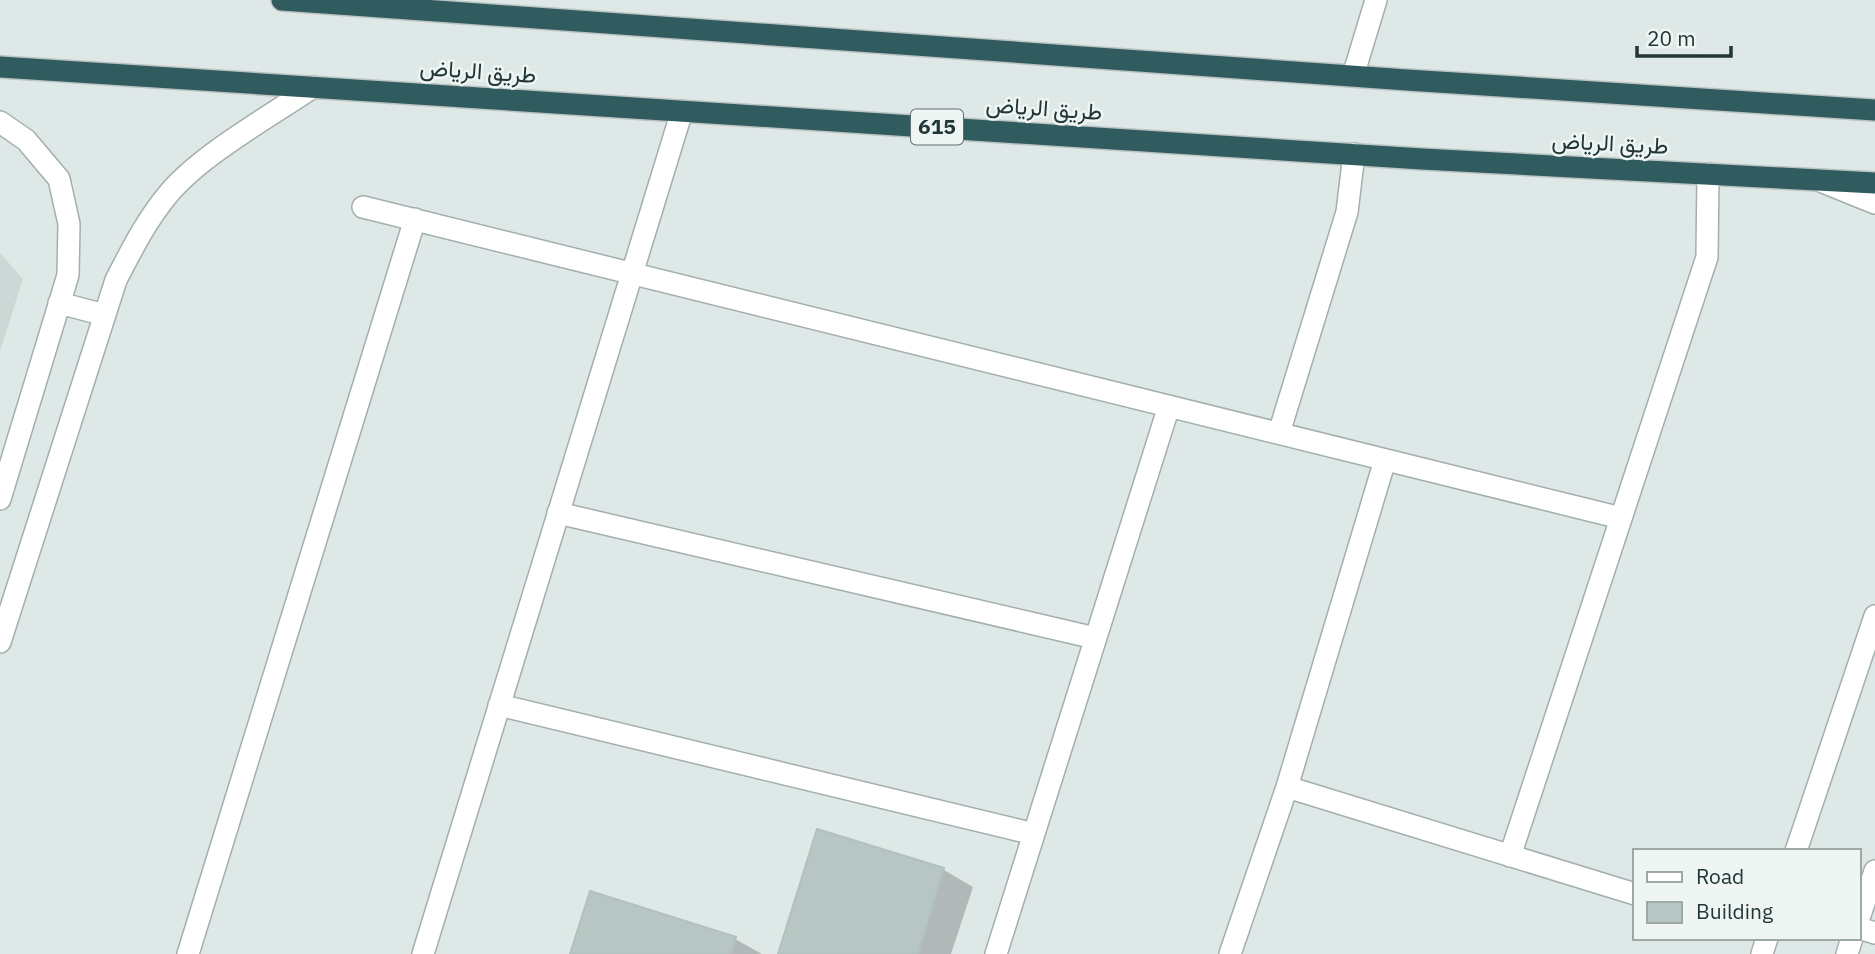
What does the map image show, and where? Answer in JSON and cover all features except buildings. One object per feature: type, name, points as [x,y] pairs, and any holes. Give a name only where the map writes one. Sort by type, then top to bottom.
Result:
[{"type":"highway","points":[[282,0],[400,4],[1353,76],[1875,110]]},
{"type":"highway","name":"طريق الرياض","points":[[0,67],[1354,154],[1875,183]]},
{"type":"street","points":[[1353,76],[1376,0]]},
{"type":"street","points":[[0,642],[104,314],[116,280],[141,230],[170,192],[201,163],[313,87]]},
{"type":"street","points":[[423,954],[682,111]]},
{"type":"street","points":[[0,122],[26,139],[59,179],[69,224],[68,275],[0,499]]},
{"type":"street","points":[[1279,433],[1345,221],[1354,154]]},
{"type":"street","points":[[1510,856],[1707,257],[1709,174]]},
{"type":"street","points":[[1821,181],[1875,203]]},
{"type":"street","points":[[363,207],[1621,518]]},
{"type":"street","points":[[188,954],[415,219]]},
{"type":"street","points":[[59,303],[104,314]]},
{"type":"street","points":[[996,954],[1169,406]]},
{"type":"street","points":[[1230,954],[1287,787],[1385,460]]},
{"type":"street","points":[[558,513],[1095,638]]},
{"type":"street","points":[[1797,849],[1875,616]]},
{"type":"street","points":[[499,705],[1034,834]]},
{"type":"street","points":[[1287,787],[1633,893]]},
{"type":"street","points":[[1861,912],[1875,871]]},
{"type":"shaded area","points":[[0,253],[23,279],[0,351]]}]
